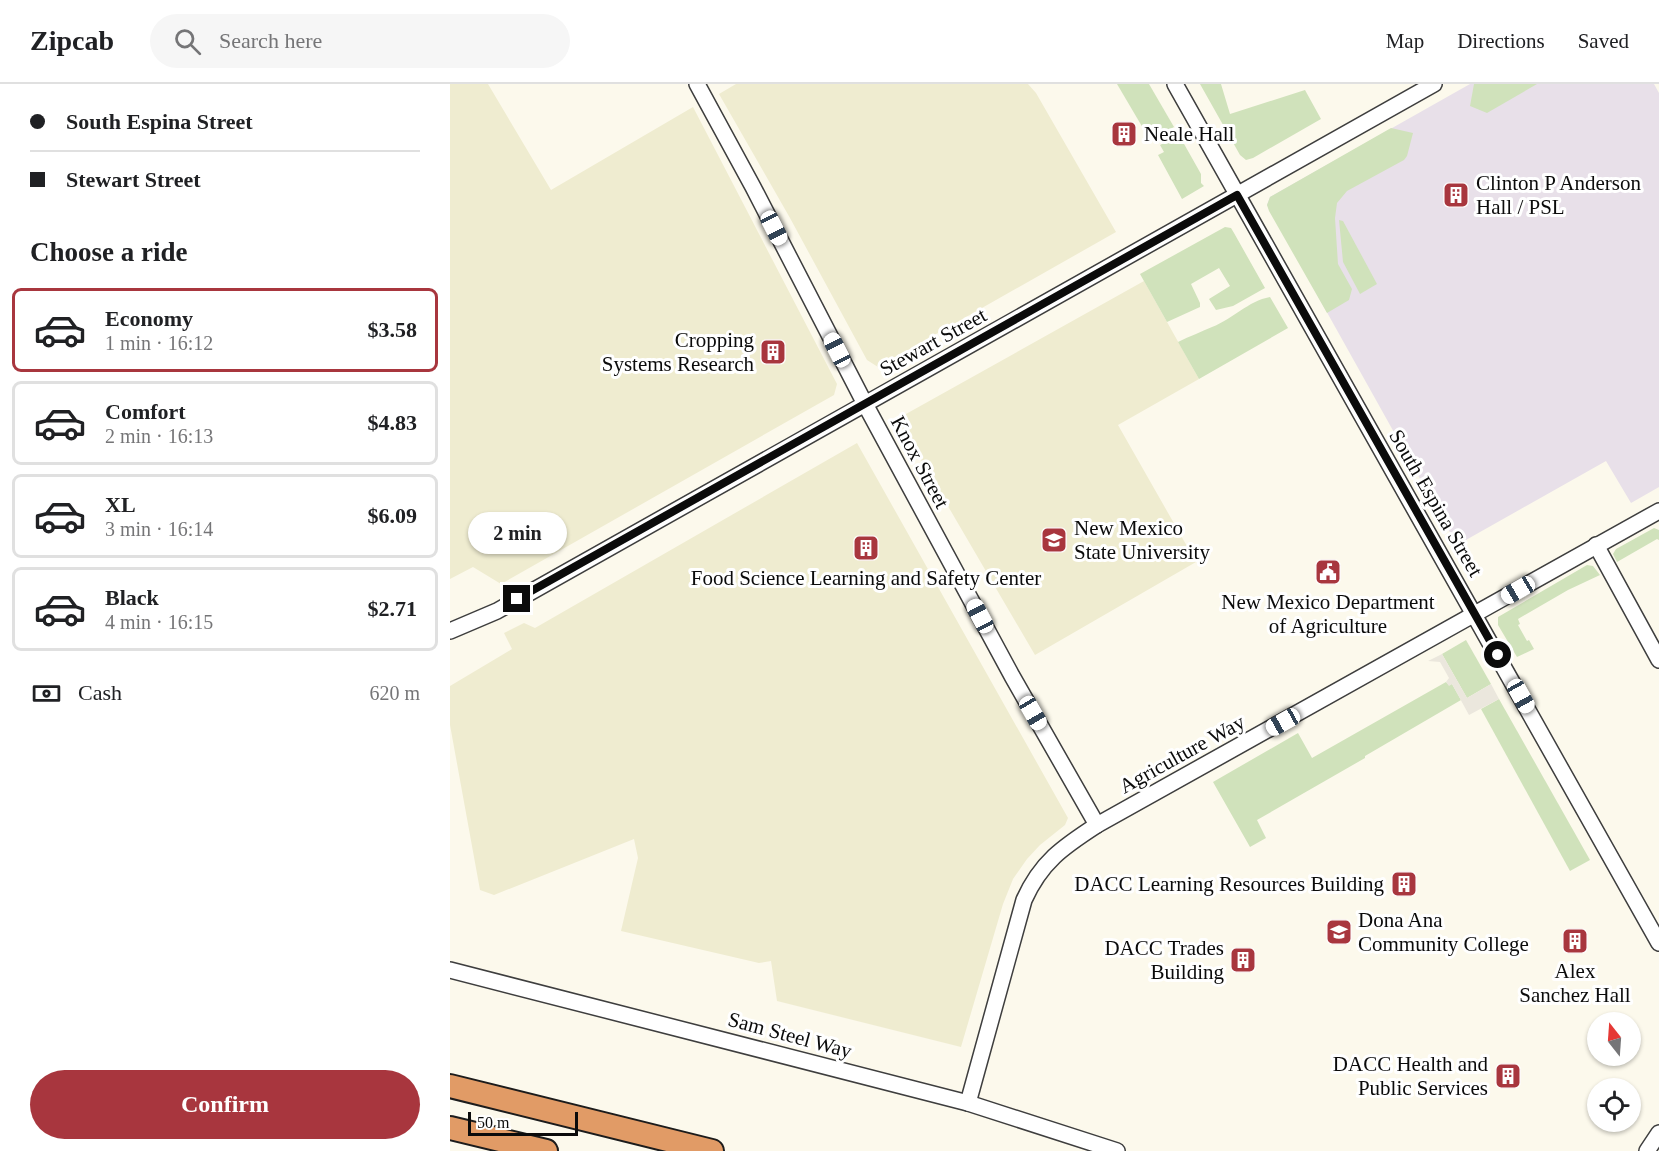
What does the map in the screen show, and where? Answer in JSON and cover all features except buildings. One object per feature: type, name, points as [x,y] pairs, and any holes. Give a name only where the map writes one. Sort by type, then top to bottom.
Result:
[{"type":"highway","points":[[450,1086],[711,1151]]},
{"type":"highway","points":[[453,1129],[546,1151]]},
{"type":"street","name":"Knox Street","points":[[697,84],[865,404],[1012,676],[1097,825]]},
{"type":"street","name":"South Espina Street","points":[[1175,84],[1659,943]]},
{"type":"street","name":"Stewart Street","points":[[450,631],[497,610],[1434,84]]},
{"type":"street","name":"Agriculture Way","points":[[968,1103],[1017,923],[1030,887],[1051,858],[1097,825],[1475,615],[1596,545],[1657,515]]},
{"type":"street","points":[[1596,545],[1659,660]]},
{"type":"street","name":"Sam Steel Way","points":[[450,970],[968,1103],[1117,1151]]},
{"type":"street","points":[[1647,1151],[1659,1133]]},
{"type":"shaded area","points":[[450,84],[488,84],[551,190],[693,107],[837,384],[834,395],[501,584],[473,567],[450,579]]},
{"type":"shaded area","points":[[736,84],[1028,84],[1036,93],[1116,232],[878,367],[867,360],[719,94]]},
{"type":"shaded area","points":[[1470,84],[1654,84],[1659,93],[1659,487],[1631,503],[1606,461],[1457,545],[1267,205],[1270,197]]},
{"type":"shaded area","points":[[1144,281],[1199,379],[1118,425],[1196,562],[1035,655],[897,419]]},
{"type":"shaded area","points":[[857,443],[1068,818],[1065,825],[1027,859],[1013,879],[1003,904],[961,1047],[777,1001],[771,961],[759,963],[621,931],[638,858],[634,839],[494,895],[480,890],[450,725],[450,686],[512,649],[504,633],[524,623],[535,628]]},
{"type":"shaded area","points":[[1442,654],[1467,698],[1491,684],[1499,699],[1469,715],[1452,684],[1449,686],[1446,682],[1449,678],[1440,662],[1428,661]]},
{"type":"green space","points":[[1117,84],[1149,84],[1174,127],[1150,140]]},
{"type":"green space","points":[[1200,84],[1221,84],[1230,114],[1305,90],[1321,119],[1246,160],[1240,155]]},
{"type":"green space","points":[[1474,84],[1537,84],[1487,113],[1470,106]]},
{"type":"green space","points":[[1391,128],[1413,133],[1407,156],[1404,160],[1347,191],[1337,203],[1335,218],[1338,264],[1352,289],[1349,300],[1327,313],[1267,205],[1270,197]]},
{"type":"green space","points":[[1179,135],[1201,174],[1201,183],[1204,186],[1182,199],[1158,155],[1164,152],[1160,145]]},
{"type":"green space","points":[[1339,220],[1343,221],[1377,284],[1360,294],[1343,262]]},
{"type":"green space","points":[[1225,227],[1231,228],[1265,288],[1233,306],[1216,310],[1209,299],[1230,286],[1219,268],[1191,284],[1200,307],[1167,322],[1140,274]]},
{"type":"green space","points":[[1270,297],[1288,328],[1199,379],[1178,342],[1220,324],[1255,302]]},
{"type":"green space","points":[[1654,528],[1659,530],[1659,540],[1657,539],[1617,562],[1613,554],[1616,549]]},
{"type":"green space","points":[[1587,565],[1593,566],[1600,575],[1568,590],[1518,619],[1520,624],[1518,625],[1534,649],[1517,657],[1498,625],[1498,617]]},
{"type":"green space","points":[[1466,640],[1491,684],[1467,698],[1442,654]]},
{"type":"green space","points":[[1446,682],[1449,685],[1452,684],[1461,700],[1257,820],[1266,838],[1250,847],[1213,782],[1298,733],[1312,758]]},
{"type":"green space","points":[[1499,699],[1590,860],[1570,871],[1481,709]]},
{"type":"place","name":"Neale Hall","points":[[1124,134]]},
{"type":"place","name":"Clinton P Anderson Hall / PSL","points":[[1456,195]]},
{"type":"place","name":"Cropping Systems Research","points":[[773,352]]},
{"type":"place","name":"New Mexico State University","points":[[1054,540]]},
{"type":"place","name":"Food Science Learning and Safety Center","points":[[866,548]]},
{"type":"place","name":"New Mexico Department of Agriculture","points":[[1328,572]]},
{"type":"place","name":"DACC Learning Resources Building","points":[[1404,884]]},
{"type":"place","name":"Dona Ana Community College","points":[[1339,932]]},
{"type":"place","name":"Alex Sanchez Hall","points":[[1575,941]]},
{"type":"place","name":"DACC Trades Building","points":[[1243,960]]},
{"type":"place","name":"DACC Health and Public Services","points":[[1508,1076]]},
{"type":"route","points":[[517,599],[1237,195],[1498,655]]}]
